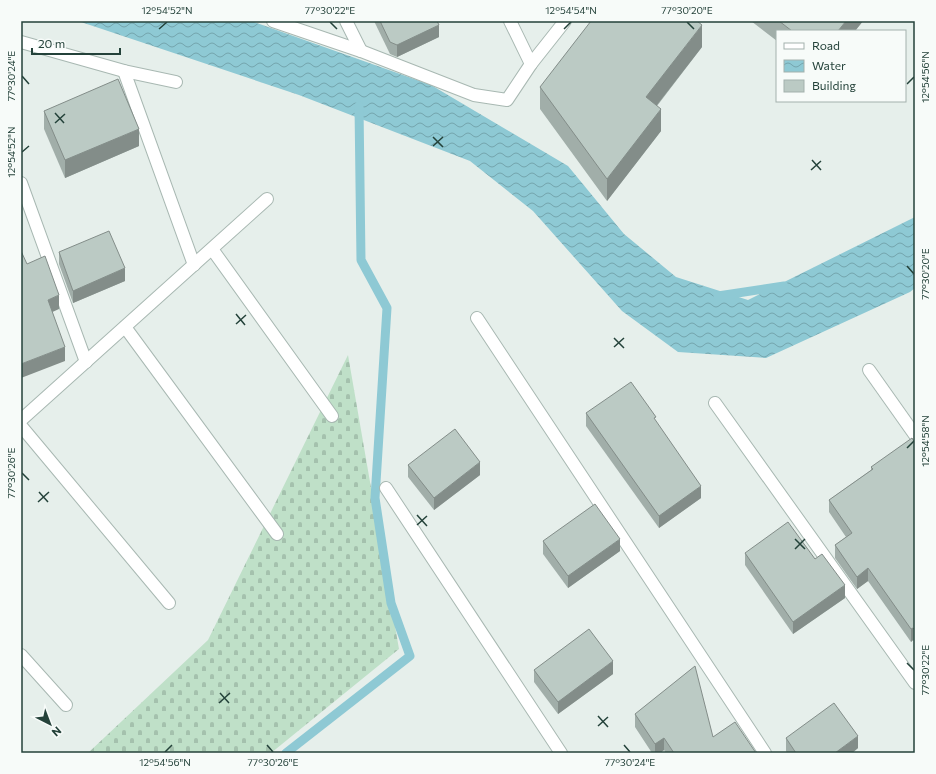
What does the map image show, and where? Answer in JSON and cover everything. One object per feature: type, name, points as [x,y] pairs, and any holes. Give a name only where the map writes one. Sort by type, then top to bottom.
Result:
[{"type":"street","points":[[273,21],[361,51],[474,95],[507,100],[565,21]]},
{"type":"street","points":[[346,21],[361,51]]},
{"type":"street","points":[[510,21],[532,64]]},
{"type":"street","points":[[21,42],[124,71],[176,82]]},
{"type":"street","points":[[124,71],[194,265]]},
{"type":"street","points":[[21,183],[86,362]]},
{"type":"street","points":[[21,420],[267,199]]},
{"type":"street","points":[[212,249],[332,416]]},
{"type":"street","points":[[477,318],[765,753]]},
{"type":"street","points":[[125,327],[277,534]]},
{"type":"street","points":[[869,370],[915,435]]},
{"type":"street","points":[[715,403],[915,683]]},
{"type":"street","points":[[21,426],[169,603]]},
{"type":"street","points":[[386,488],[561,753]]},
{"type":"street","points":[[21,656],[66,705]]},
{"type":"green space","points":[[348,355],[399,649],[271,753],[88,753],[208,640]]},
{"type":"water","points":[[78,21],[251,21],[431,85],[568,166],[624,234],[676,277],[748,300],[915,217],[915,288],[910,292],[766,358],[678,352],[622,311],[533,211],[470,161],[299,95]]},
{"type":"building","points":[[380,21],[437,21],[439,25],[397,45],[390,42]]},
{"type":"building","points":[[591,21],[697,21],[702,25],[646,97],[661,109],[607,179],[540,87]]},
{"type":"building","points":[[779,21],[846,21],[839,30],[791,30]]},
{"type":"building","points":[[118,79],[139,129],[65,160],[44,111]]},
{"type":"building","points":[[109,231],[125,268],[73,291],[59,252]]},
{"type":"building","points":[[21,251],[27,264],[45,256],[59,295],[48,300],[65,347],[21,364]]},
{"type":"building","points":[[631,382],[701,486],[659,516],[586,413]]},
{"type":"building","points":[[455,429],[480,462],[434,498],[408,465]]},
{"type":"building","points":[[912,438],[915,443],[915,630],[913,628],[911,629],[868,568],[857,577],[835,545],[852,533],[829,500],[873,469],[871,467]]},
{"type":"building","points":[[595,504],[620,539],[568,576],[543,541]]},
{"type":"building","points":[[788,522],[815,559],[822,554],[845,585],[793,622],[745,553]]},
{"type":"building","points":[[589,629],[613,661],[558,702],[534,670]]},
{"type":"building","points":[[695,666],[713,737],[735,722],[756,753],[674,753],[664,738],[655,744],[635,714]]},
{"type":"building","points":[[834,703],[858,736],[835,753],[796,753],[786,738]]},
{"type":"waterway","points":[[286,753],[410,656],[391,603],[375,498],[387,308],[361,260],[359,106]]},
{"type":"waterway","points":[[718,296],[784,286]]}]
